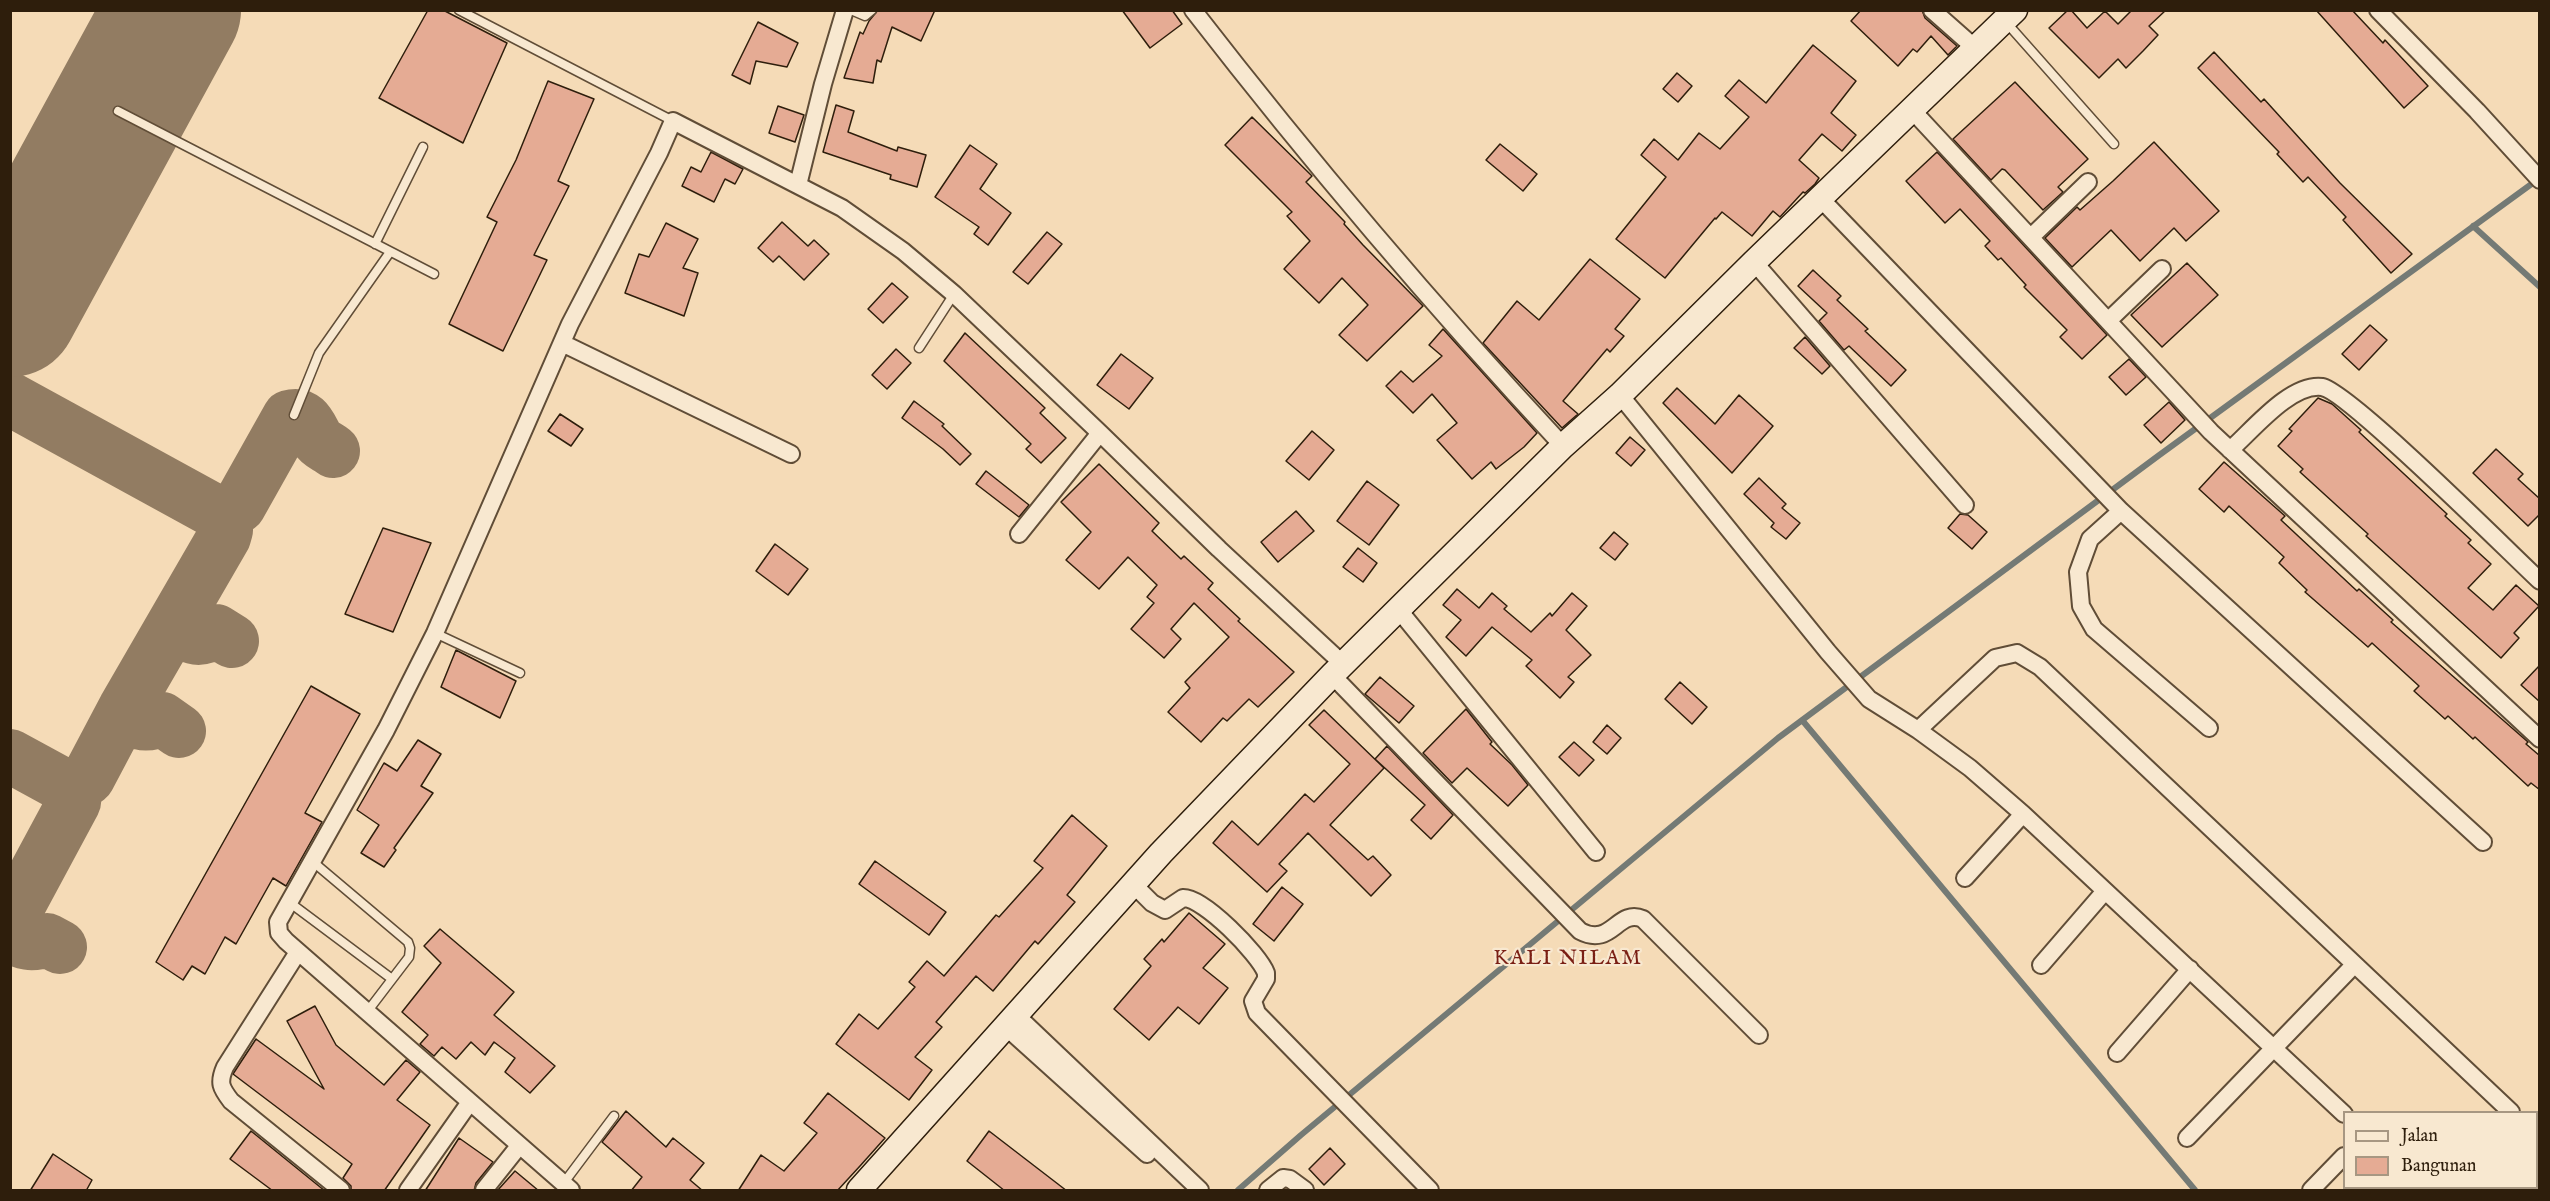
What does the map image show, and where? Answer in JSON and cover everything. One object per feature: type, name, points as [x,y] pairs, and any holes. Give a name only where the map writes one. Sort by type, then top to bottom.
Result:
[{"type":"street","points":[[798,185],[844,10]]},
{"type":"street","points":[[1193,10],[1335,189],[1492,369],[1563,446]]},
{"type":"street","points":[[1932,10],[1975,48]]},
{"type":"street","points":[[2378,10],[2540,180]]},
{"type":"street","points":[[859,1191],[1133,884],[1338,669],[1563,446],[1620,395],[1754,261],[2010,15]]},
{"type":"street","points":[[1912,110],[2211,432],[2540,739]]},
{"type":"street","points":[[567,1187],[298,952],[279,933],[278,922],[386,730],[435,633],[562,343],[673,121],[842,208],[874,230],[954,294],[1219,549],[1338,669],[1580,931],[1591,937],[1605,934],[1628,917],[1635,916],[1643,919],[1759,1035]]},
{"type":"street","points":[[2031,237],[2088,182]]},
{"type":"street","points":[[1820,198],[2121,511],[2483,842]]},
{"type":"street","points":[[1754,261],[1965,505]]},
{"type":"street","points":[[2109,320],[2162,269]]},
{"type":"street","points":[[562,343],[791,454]]},
{"type":"street","points":[[2230,450],[2288,397],[2310,388],[2322,387],[2330,390],[2369,420],[2540,581]]},
{"type":"street","points":[[1620,395],[1828,652],[1869,699],[1918,730],[1970,768],[2023,814],[2343,1113]]},
{"type":"street","points":[[1019,534],[1100,433]]},
{"type":"street","points":[[2121,511],[2090,539],[2078,572],[2081,606],[2094,629],[2209,728]]},
{"type":"street","points":[[1398,609],[1596,852]]},
{"type":"street","points":[[1918,730],[1995,658],[2017,653],[2040,667],[2509,1111]]},
{"type":"street","points":[[1965,878],[2023,814]]},
{"type":"street","points":[[1133,884],[1152,903],[1166,910],[1183,898],[1197,901],[1245,945],[1266,973],[1266,979],[1253,1001],[1257,1013],[1430,1191]]},
{"type":"street","points":[[2041,965],[2105,891]]},
{"type":"street","points":[[298,952],[225,1067],[219,1081],[221,1088],[231,1101],[341,1191]]},
{"type":"street","points":[[2187,1138],[2354,965]]},
{"type":"street","points":[[2117,1053],[2190,969]]},
{"type":"street","points":[[1010,1020],[1128,1129],[1200,1191]]},
{"type":"street","points":[[408,1191],[470,1102]]},
{"type":"street","points":[[1128,1129],[1188,1191]]},
{"type":"street","points":[[484,1191],[519,1146]]},
{"type":"street","points":[[2312,1191],[2343,1157]]},
{"type":"street","points":[[1268,1191],[1283,1178],[1290,1179],[1305,1191]]},
{"type":"lane","points":[[459,10],[673,121]]},
{"type":"lane","points":[[851,10],[865,16],[872,10]]},
{"type":"lane","points":[[2010,15],[2114,144]]},
{"type":"lane","points":[[118,111],[434,274]]},
{"type":"lane","points":[[375,244],[423,147]]},
{"type":"lane","points":[[294,416],[319,353],[390,252]]},
{"type":"lane","points":[[919,348],[954,294]]},
{"type":"lane","points":[[435,633],[520,673]]},
{"type":"lane","points":[[312,861],[408,942],[409,957],[367,1012]]},
{"type":"lane","points":[[289,902],[392,979]]},
{"type":"lane","points":[[567,1187],[614,1116]]},
{"type":"building","points":[[428,10],[443,10],[507,43],[463,143],[379,98]]},
{"type":"building","points":[[878,10],[935,10],[921,41],[892,27],[881,62],[877,60],[873,83],[844,78],[860,32],[863,34],[869,21]]},
{"type":"building","points":[[1122,10],[1172,10],[1182,24],[1150,48]]},
{"type":"building","points":[[1861,10],[1922,10],[1925,18],[1957,46],[1948,55],[1931,36],[1917,52],[1913,49],[1898,66],[1851,21]]},
{"type":"building","points":[[2068,10],[2071,10],[2087,28],[2105,11],[2118,24],[2132,10],[2166,10],[2149,26],[2158,35],[2143,51],[2126,68],[2118,59],[2099,78],[2049,28]]},
{"type":"building","points":[[2316,10],[2352,10],[2383,43],[2385,40],[2428,86],[2404,108]]},
{"type":"building","points":[[758,22],[798,43],[787,67],[756,61],[750,84],[732,75]]},
{"type":"building","points":[[1813,45],[1856,81],[1831,113],[1856,135],[1842,151],[1822,134],[1799,160],[1819,178],[1815,184],[1805,193],[1803,192],[1780,217],[1773,211],[1752,236],[1722,212],[1665,278],[1616,239],[1666,177],[1641,155],[1654,139],[1678,160],[1699,133],[1720,149],[1749,117],[1725,96],[1739,80],[1766,103]]},
{"type":"building","points":[[2214,52],[2261,102],[2264,99],[2340,183],[2412,254],[2391,273],[2343,220],[2346,217],[2308,177],[2303,182],[2277,154],[2279,152],[2198,68]]},
{"type":"building","points":[[1677,73],[1692,86],[1678,102],[1663,89]]},
{"type":"building","points":[[548,81],[594,99],[558,181],[569,186],[534,255],[547,260],[503,351],[449,324],[497,222],[487,217],[516,160]]},
{"type":"building","points":[[2015,82],[2088,159],[2058,187],[2063,192],[2043,210],[2005,170],[2002,169],[1991,180],[1953,139]]},
{"type":"building","points":[[836,105],[854,111],[848,132],[897,151],[898,147],[926,155],[917,187],[890,179],[891,175],[823,152]]},
{"type":"building","points":[[778,106],[804,115],[795,142],[769,133]]},
{"type":"building","points":[[1252,117],[1312,176],[1306,182],[1423,306],[1367,361],[1339,335],[1368,305],[1342,278],[1319,303],[1284,269],[1310,241],[1287,216],[1292,212],[1225,145]]},
{"type":"building","points":[[2154,142],[2219,211],[2186,241],[2174,228],[2140,261],[2111,230],[2072,267],[2045,238],[2077,207],[2080,210],[2113,181]]},
{"type":"building","points":[[1500,144],[1537,174],[1523,191],[1486,160]]},
{"type":"building","points":[[970,145],[997,164],[980,189],[1011,213],[988,245],[974,234],[979,227],[935,197]]},
{"type":"building","points":[[711,152],[743,169],[735,184],[725,179],[714,202],[682,186],[691,167],[701,172]]},
{"type":"building","points":[[1937,152],[2107,335],[2082,359],[2060,337],[2067,330],[2024,287],[2026,285],[2001,258],[1998,260],[1985,246],[1990,241],[1960,209],[1945,223],[1906,181]]},
{"type":"building","points":[[782,222],[808,246],[814,240],[829,254],[804,280],[779,256],[773,262],[758,248]]},
{"type":"building","points":[[666,223],[698,239],[683,268],[698,273],[684,316],[625,293],[639,254],[649,257]]},
{"type":"building","points":[[1047,232],[1062,244],[1028,284],[1013,272]]},
{"type":"building","points":[[1590,259],[1640,299],[1615,329],[1624,336],[1610,352],[1607,349],[1563,401],[1578,414],[1562,428],[1483,343],[1517,301],[1539,320]]},
{"type":"building","points":[[2187,263],[2218,295],[2162,347],[2131,315]]},
{"type":"building","points":[[1813,270],[1841,296],[1837,300],[1868,329],[1865,331],[1906,370],[1891,386],[1849,346],[1844,350],[1819,321],[1827,313],[1798,286]]},
{"type":"building","points":[[892,283],[908,297],[883,323],[868,309]]},
{"type":"building","points":[[2370,325],[2387,340],[2359,370],[2342,354]]},
{"type":"building","points":[[1443,329],[1537,433],[1524,447],[1496,469],[1491,462],[1472,479],[1437,440],[1457,423],[1432,394],[1413,413],[1386,386],[1401,371],[1413,382],[1442,356],[1429,345]]},
{"type":"building","points":[[965,333],[1045,408],[1040,413],[1066,438],[1041,463],[1026,449],[1031,444],[944,361]]},
{"type":"building","points":[[1805,337],[1830,366],[1822,374],[1794,348]]},
{"type":"building","points":[[896,349],[911,363],[887,389],[872,375]]},
{"type":"building","points":[[1121,354],[1153,378],[1129,409],[1097,385]]},
{"type":"building","points":[[2129,359],[2146,377],[2126,395],[2109,377]]},
{"type":"building","points":[[1677,388],[1715,424],[1739,395],[1773,426],[1732,473],[1663,403]]},
{"type":"building","points":[[2318,398],[2332,404],[2361,430],[2359,432],[2447,514],[2445,516],[2471,540],[2468,543],[2491,564],[2468,588],[2493,610],[2516,585],[2539,606],[2514,633],[2519,638],[2501,658],[2366,536],[2368,534],[2300,472],[2303,469],[2278,446],[2292,431],[2289,429]]},
{"type":"building","points":[[914,401],[944,424],[942,426],[971,454],[960,465],[902,418]]},
{"type":"building","points":[[2169,402],[2185,420],[2161,443],[2144,425]]},
{"type":"building","points":[[560,414],[583,429],[571,446],[548,431]]},
{"type":"building","points":[[1312,431],[1334,450],[1309,480],[1286,461]]},
{"type":"building","points":[[1630,437],[1645,450],[1631,466],[1616,453]]},
{"type":"building","points":[[2496,449],[2523,474],[2518,479],[2540,499],[2540,514],[2528,526],[2473,473]]},
{"type":"building","points":[[2224,462],[2285,516],[2281,520],[2357,591],[2359,589],[2393,620],[2391,622],[2528,742],[2526,744],[2540,756],[2540,790],[2531,783],[2528,786],[2475,737],[2473,739],[2448,716],[2445,719],[2414,691],[2419,686],[2372,643],[2368,647],[2305,592],[2307,590],[2279,563],[2284,557],[2229,506],[2224,512],[2199,489]]},
{"type":"building","points":[[1099,464],[1159,523],[1152,531],[1181,559],[1184,556],[1213,583],[1208,589],[1240,619],[1238,621],[1294,672],[1258,707],[1249,699],[1227,721],[1223,718],[1201,742],[1168,712],[1190,688],[1185,682],[1229,637],[1194,603],[1171,629],[1181,639],[1164,658],[1131,629],[1154,603],[1147,597],[1157,585],[1128,557],[1099,589],[1066,560],[1091,532],[1061,502]]},
{"type":"building","points":[[986,471],[1029,505],[1019,517],[976,484]]},
{"type":"building","points":[[1759,478],[1786,504],[1782,508],[1800,523],[1786,539],[1771,527],[1774,523],[1744,494]]},
{"type":"building","points":[[1367,481],[1399,505],[1369,545],[1337,521]]},
{"type":"building","points":[[1296,511],[1314,531],[1278,562],[1261,542]]},
{"type":"building","points":[[1960,514],[1968,515],[1987,532],[1972,549],[1948,528]]},
{"type":"building","points":[[383,528],[431,543],[393,632],[345,614]]},
{"type":"building","points":[[1614,532],[1628,544],[1615,560],[1600,548]]},
{"type":"building","points":[[775,544],[808,569],[788,595],[756,571]]},
{"type":"building","points":[[1358,548],[1377,563],[1363,582],[1343,567]]},
{"type":"building","points":[[1457,589],[1479,608],[1492,593],[1507,606],[1504,609],[1531,632],[1550,613],[1552,616],[1572,593],[1587,606],[1566,630],[1591,655],[1568,677],[1574,682],[1560,698],[1526,666],[1532,660],[1492,627],[1466,656],[1446,637],[1461,620],[1443,605]]},
{"type":"building","points":[[456,650],[516,681],[500,718],[441,687]]},
{"type":"building","points":[[2540,665],[2540,702],[2521,685]]},
{"type":"building","points":[[1380,677],[1414,706],[1399,723],[1365,694]]},
{"type":"building","points":[[1680,682],[1707,707],[1692,724],[1665,699]]},
{"type":"building","points":[[311,686],[360,714],[305,813],[322,822],[286,886],[273,878],[236,944],[225,937],[205,974],[192,966],[183,980],[156,962]]},
{"type":"building","points":[[1466,709],[1492,742],[1490,744],[1512,765],[1528,785],[1508,806],[1467,768],[1452,783],[1423,753]]},
{"type":"building","points":[[1324,710],[1384,768],[1330,825],[1368,860],[1373,856],[1391,875],[1371,896],[1308,833],[1279,864],[1287,871],[1267,892],[1213,843],[1232,821],[1258,845],[1305,794],[1314,802],[1350,764],[1309,725]]},
{"type":"building","points":[[1607,725],[1621,738],[1607,754],[1593,742]]},
{"type":"building","points":[[418,740],[441,754],[421,786],[433,793],[394,848],[396,850],[384,867],[361,853],[379,825],[357,810],[384,763],[397,771]]},
{"type":"building","points":[[1574,742],[1594,760],[1579,776],[1559,757]]},
{"type":"building","points":[[1387,746],[1453,815],[1431,839],[1411,820],[1425,805],[1375,759]]},
{"type":"building","points":[[1072,815],[1107,846],[1067,895],[1075,902],[1038,944],[1035,941],[993,991],[976,976],[936,1022],[942,1027],[915,1057],[932,1070],[909,1100],[836,1044],[859,1014],[878,1029],[915,987],[909,982],[927,961],[944,976],[996,915],[999,917],[1043,868],[1034,861]]},
{"type":"building","points":[[875,861],[946,912],[929,935],[859,884]]},
{"type":"building","points":[[1282,887],[1303,904],[1274,941],[1253,924]]},
{"type":"building","points":[[1189,913],[1225,944],[1203,968],[1228,988],[1199,1024],[1178,1007],[1149,1040],[1114,1009],[1151,966],[1144,959],[1162,939],[1164,942]]},
{"type":"building","points":[[440,929],[514,992],[494,1015],[555,1066],[530,1093],[505,1072],[515,1058],[494,1042],[485,1055],[471,1042],[456,1059],[442,1047],[434,1056],[420,1044],[428,1035],[402,1012],[441,963],[424,946]]},
{"type":"building","points":[[315,1006],[336,1045],[384,1085],[406,1060],[420,1072],[397,1100],[430,1125],[384,1191],[351,1191],[351,1186],[343,1178],[352,1164],[233,1074],[256,1039],[324,1089],[287,1021]]},
{"type":"building","points":[[828,1093],[885,1138],[860,1166],[837,1191],[738,1191],[761,1155],[784,1171],[817,1133],[804,1123]]},
{"type":"building","points":[[626,1111],[666,1147],[673,1138],[704,1163],[690,1180],[703,1191],[631,1191],[642,1177],[602,1142]]},
{"type":"building","points":[[251,1131],[325,1191],[273,1191],[230,1159]]},
{"type":"building","points":[[989,1131],[1067,1191],[1005,1191],[967,1161]]},
{"type":"building","points":[[459,1138],[493,1162],[476,1183],[474,1191],[425,1191]]},
{"type":"building","points":[[1330,1148],[1345,1164],[1324,1185],[1309,1169]]},
{"type":"building","points":[[53,1154],[92,1180],[86,1191],[30,1191]]},
{"type":"building","points":[[515,1171],[539,1191],[497,1191]]},
{"type":"waterway","points":[[1238,1190],[1778,738],[2158,456],[2537,180]]},
{"type":"waterway","points":[[2473,226],[2540,287]]},
{"type":"waterway","points":[[1802,720],[2195,1190]]},
{"type":"taxiway","points":[[10,399],[220,514],[226,530],[88,778],[76,787],[67,787]]},
{"type":"taxiway","points":[[220,514],[228,514],[239,506],[289,417],[295,416],[303,419],[310,425],[318,441],[333,451]]},
{"type":"taxiway","points":[[177,621],[185,632],[194,637],[204,637],[216,631],[232,641]]},
{"type":"taxiway","points":[[125,708],[128,714],[140,723],[151,723],[162,719],[179,731]]},
{"type":"taxiway","points":[[10,756],[67,787],[74,802],[10,921]]},
{"type":"taxiway","points":[[10,933],[23,942],[37,943],[47,940],[60,947]]},
{"type":"runway","points":[[10,309],[173,10]]},
{"type":"district","name":"KALI NILAM","points":[[1568,960]]}]
